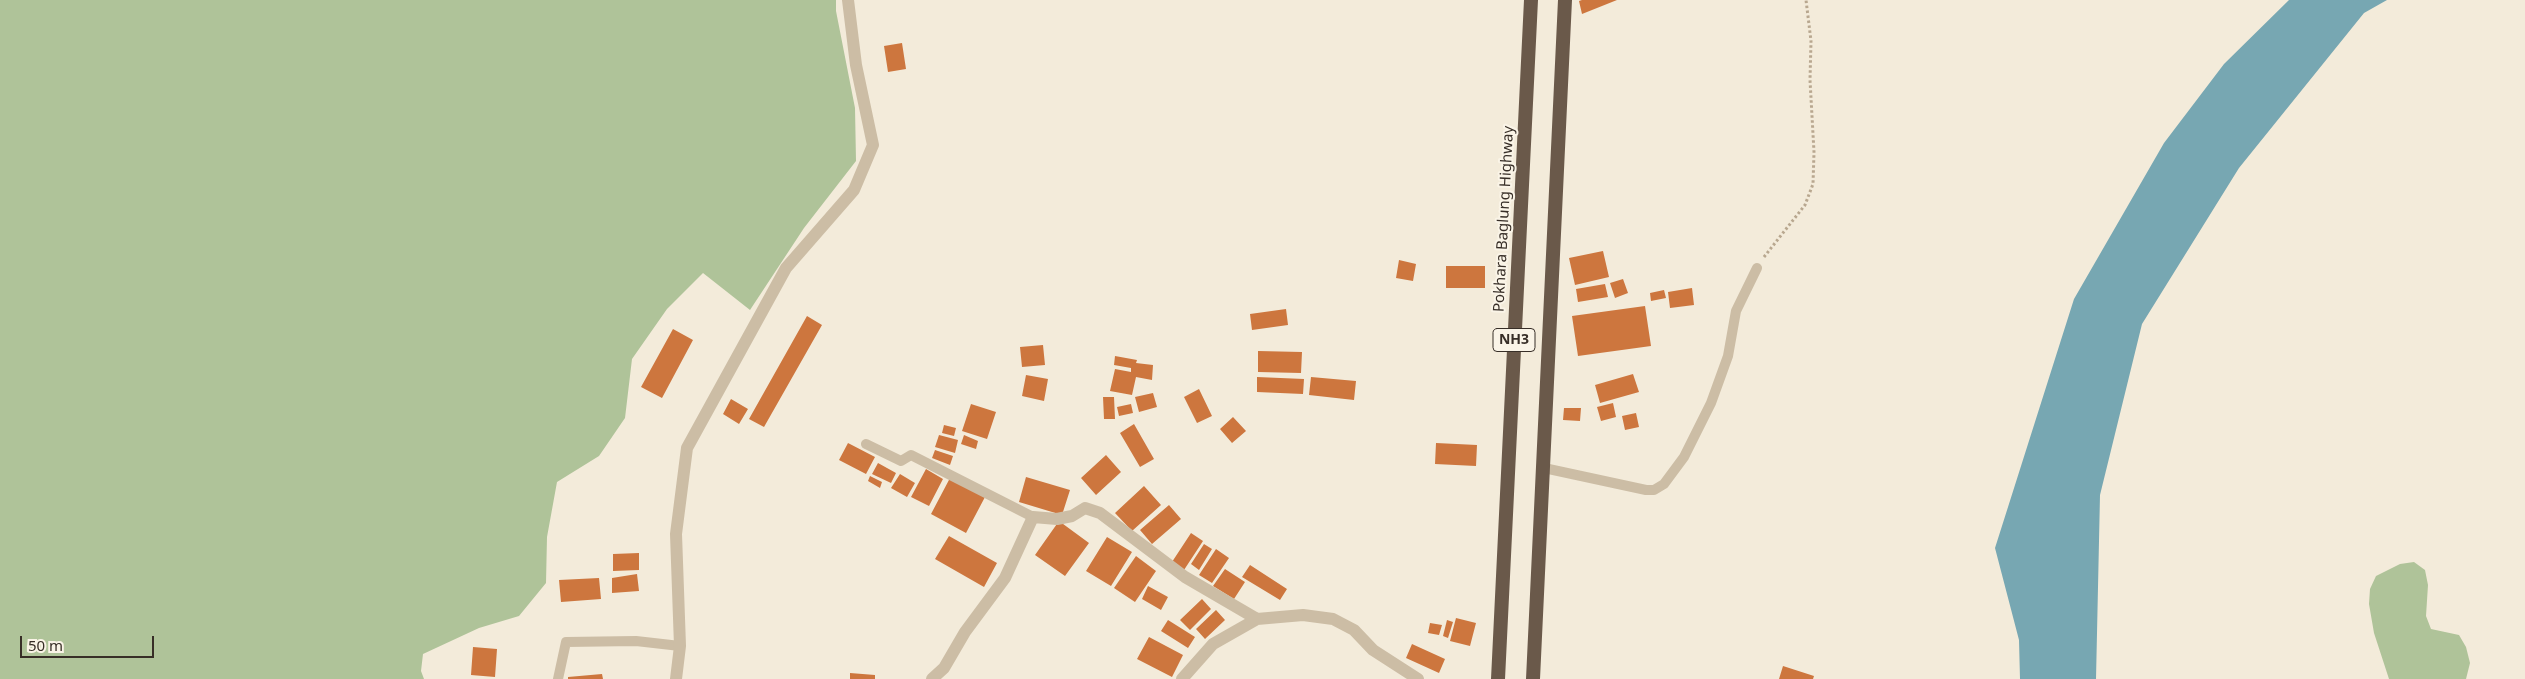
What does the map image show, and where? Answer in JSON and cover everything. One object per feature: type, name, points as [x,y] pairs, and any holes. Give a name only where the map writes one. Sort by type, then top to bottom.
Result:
[{"type":"highway","name":"Pokhara Baglung Highway","points":[[1498,679],[1531,0]]},
{"type":"highway","points":[[1533,679],[1565,0]]},
{"type":"street","points":[[676,679],[680,646],[676,534],[687,448],[786,268],[854,190],[873,145],[856,65],[848,0]]},
{"type":"street","points":[[932,679],[944,668],[966,632],[1005,578],[1033,517],[1057,518],[1072,516],[1085,508],[1100,514],[1185,577],[1257,619]]},
{"type":"street","points":[[1182,679],[1213,644],[1257,619],[1303,616],[1333,619],[1354,630],[1373,650],[1418,679]]},
{"type":"lane","points":[[1544,468],[1646,490],[1654,490],[1664,484],[1684,456],[1711,403],[1728,356],[1736,311],[1757,268]]},
{"type":"lane","points":[[866,444],[901,461],[911,455],[1033,517]]},
{"type":"lane","points":[[558,679],[566,642],[636,641],[680,646]]},
{"type":"path","points":[[1757,268],[1768,251],[1805,205],[1812,184],[1814,164],[1810,80],[1811,41],[1806,0]]},
{"type":"green space","points":[[0,0],[836,0],[836,11],[855,108],[856,161],[804,228],[750,310],[703,273],[667,309],[632,359],[625,418],[599,456],[557,482],[547,537],[546,583],[519,616],[479,628],[423,654],[421,671],[424,679],[0,679]]},
{"type":"green space","points":[[2414,562],[2425,570],[2428,585],[2426,616],[2431,629],[2459,635],[2466,647],[2470,663],[2466,679],[2389,679],[2374,633],[2369,604],[2370,589],[2376,576],[2400,564]]},
{"type":"water","points":[[2289,0],[2387,0],[2364,13],[2239,168],[2142,324],[2100,495],[2096,679],[2020,679],[2019,640],[1995,548],[2074,299],[2164,143],[2224,64]]},
{"type":"building","points":[[1617,0],[1582,14],[1579,1]]},
{"type":"building","points":[[902,43],[906,69],[888,72],[884,46]]},
{"type":"building","points":[[1603,251],[1609,277],[1575,285],[1569,258]]},
{"type":"building","points":[[1399,260],[1416,264],[1413,281],[1396,278]]},
{"type":"building","points":[[1446,266],[1485,266],[1485,288],[1446,288]]},
{"type":"building","points":[[1623,279],[1628,293],[1615,298],[1610,283]]},
{"type":"building","points":[[1605,284],[1608,297],[1578,302],[1576,289]]},
{"type":"building","points":[[1692,288],[1694,305],[1670,308],[1668,292]]},
{"type":"building","points":[[1664,290],[1666,298],[1651,301],[1650,293]]},
{"type":"building","points":[[1645,306],[1651,346],[1578,356],[1572,316]]},
{"type":"building","points":[[1286,309],[1288,325],[1252,330],[1250,314]]},
{"type":"building","points":[[807,316],[822,325],[764,427],[749,419]]},
{"type":"building","points":[[673,329],[693,340],[662,398],[641,387]]},
{"type":"building","points":[[1043,345],[1045,365],[1022,367],[1020,347]]},
{"type":"building","points":[[1258,351],[1302,352],[1301,373],[1258,372]]},
{"type":"building","points":[[1115,356],[1137,360],[1136,363],[1153,365],[1152,380],[1136,377],[1132,395],[1110,391],[1115,369],[1131,372],[1131,368],[1114,365]]},
{"type":"building","points":[[1633,374],[1639,392],[1600,403],[1595,385]]},
{"type":"building","points":[[1026,375],[1048,379],[1044,401],[1022,396]]},
{"type":"building","points":[[1257,377],[1304,379],[1303,394],[1257,392]]},
{"type":"building","points":[[1311,377],[1356,381],[1354,400],[1309,395]]},
{"type":"building","points":[[1199,389],[1212,416],[1197,423],[1184,397]]},
{"type":"building","points":[[1153,393],[1157,407],[1139,412],[1135,397]]},
{"type":"building","points":[[1103,397],[1114,397],[1115,419],[1104,419]]},
{"type":"building","points":[[731,399],[748,409],[739,424],[723,414]]},
{"type":"building","points":[[1613,403],[1616,417],[1601,421],[1597,407]]},
{"type":"building","points":[[971,404],[996,412],[987,439],[962,431]]},
{"type":"building","points":[[1131,404],[1133,413],[1119,416],[1117,407]]},
{"type":"building","points":[[1564,408],[1581,408],[1580,421],[1563,420]]},
{"type":"building","points":[[1636,413],[1639,427],[1625,430],[1622,416]]},
{"type":"building","points":[[1233,417],[1246,431],[1232,443],[1220,429]]},
{"type":"building","points":[[1134,424],[1154,459],[1140,467],[1120,433]]},
{"type":"building","points":[[944,425],[956,428],[954,436],[942,433]]},
{"type":"building","points":[[939,435],[958,440],[955,453],[935,447]]},
{"type":"building","points":[[964,435],[978,441],[976,449],[961,444]]},
{"type":"building","points":[[848,443],[875,457],[866,474],[839,460]]},
{"type":"building","points":[[1436,443],[1477,445],[1476,466],[1435,464]]},
{"type":"building","points":[[935,450],[953,456],[950,465],[932,458]]},
{"type":"building","points":[[1106,455],[1121,472],[1096,495],[1081,478]]},
{"type":"building","points":[[878,463],[896,473],[891,483],[872,474]]},
{"type":"building","points":[[926,469],[943,479],[929,506],[911,497]]},
{"type":"building","points":[[900,474],[915,483],[907,497],[891,488]]},
{"type":"building","points":[[870,476],[882,482],[880,488],[868,481]]},
{"type":"building","points":[[1026,477],[1070,490],[1062,515],[1019,502]]},
{"type":"building","points":[[950,478],[985,497],[966,533],[931,514]]},
{"type":"building","points":[[1144,486],[1161,505],[1132,531],[1115,513]]},
{"type":"building","points":[[1169,505],[1181,519],[1152,544],[1140,530]]},
{"type":"building","points":[[1059,521],[1089,543],[1065,576],[1035,555]]},
{"type":"building","points":[[1191,533],[1203,541],[1184,570],[1172,562]]},
{"type":"building","points":[[949,536],[997,563],[984,587],[935,559]]},
{"type":"building","points":[[1107,537],[1132,552],[1111,586],[1086,571]]},
{"type":"building","points":[[1204,544],[1212,549],[1199,570],[1191,564]]},
{"type":"building","points":[[1216,549],[1229,558],[1212,583],[1199,575]]},
{"type":"building","points":[[639,553],[639,570],[613,571],[613,554]]},
{"type":"building","points":[[1136,556],[1156,571],[1135,602],[1114,588]]},
{"type":"building","points":[[1250,565],[1287,589],[1280,600],[1242,577]]},
{"type":"building","points":[[1225,569],[1245,582],[1234,599],[1213,586]]},
{"type":"building","points":[[637,574],[639,591],[612,593],[612,578]]},
{"type":"building","points":[[599,578],[601,599],[561,602],[559,580]]},
{"type":"building","points":[[1148,586],[1168,597],[1161,610],[1142,599]]},
{"type":"building","points":[[1202,599],[1211,609],[1190,630],[1180,620]]},
{"type":"building","points":[[1216,610],[1225,620],[1205,639],[1196,629]]},
{"type":"building","points":[[1456,618],[1476,623],[1470,646],[1450,641]]},
{"type":"building","points":[[1168,620],[1195,637],[1188,648],[1161,631]]},
{"type":"building","points":[[1447,620],[1453,622],[1448,638],[1443,636]]},
{"type":"building","points":[[1430,623],[1442,625],[1439,635],[1428,633]]},
{"type":"building","points":[[1149,637],[1183,655],[1172,677],[1137,659]]},
{"type":"building","points":[[1412,644],[1445,659],[1439,673],[1406,658]]},
{"type":"building","points":[[473,647],[497,649],[495,677],[471,675]]},
{"type":"building","points":[[1783,666],[1814,676],[1813,679],[1779,679]]},
{"type":"building","points":[[850,673],[875,675],[875,679],[850,679]]},
{"type":"building","points":[[602,674],[603,679],[568,679],[568,677]]}]
